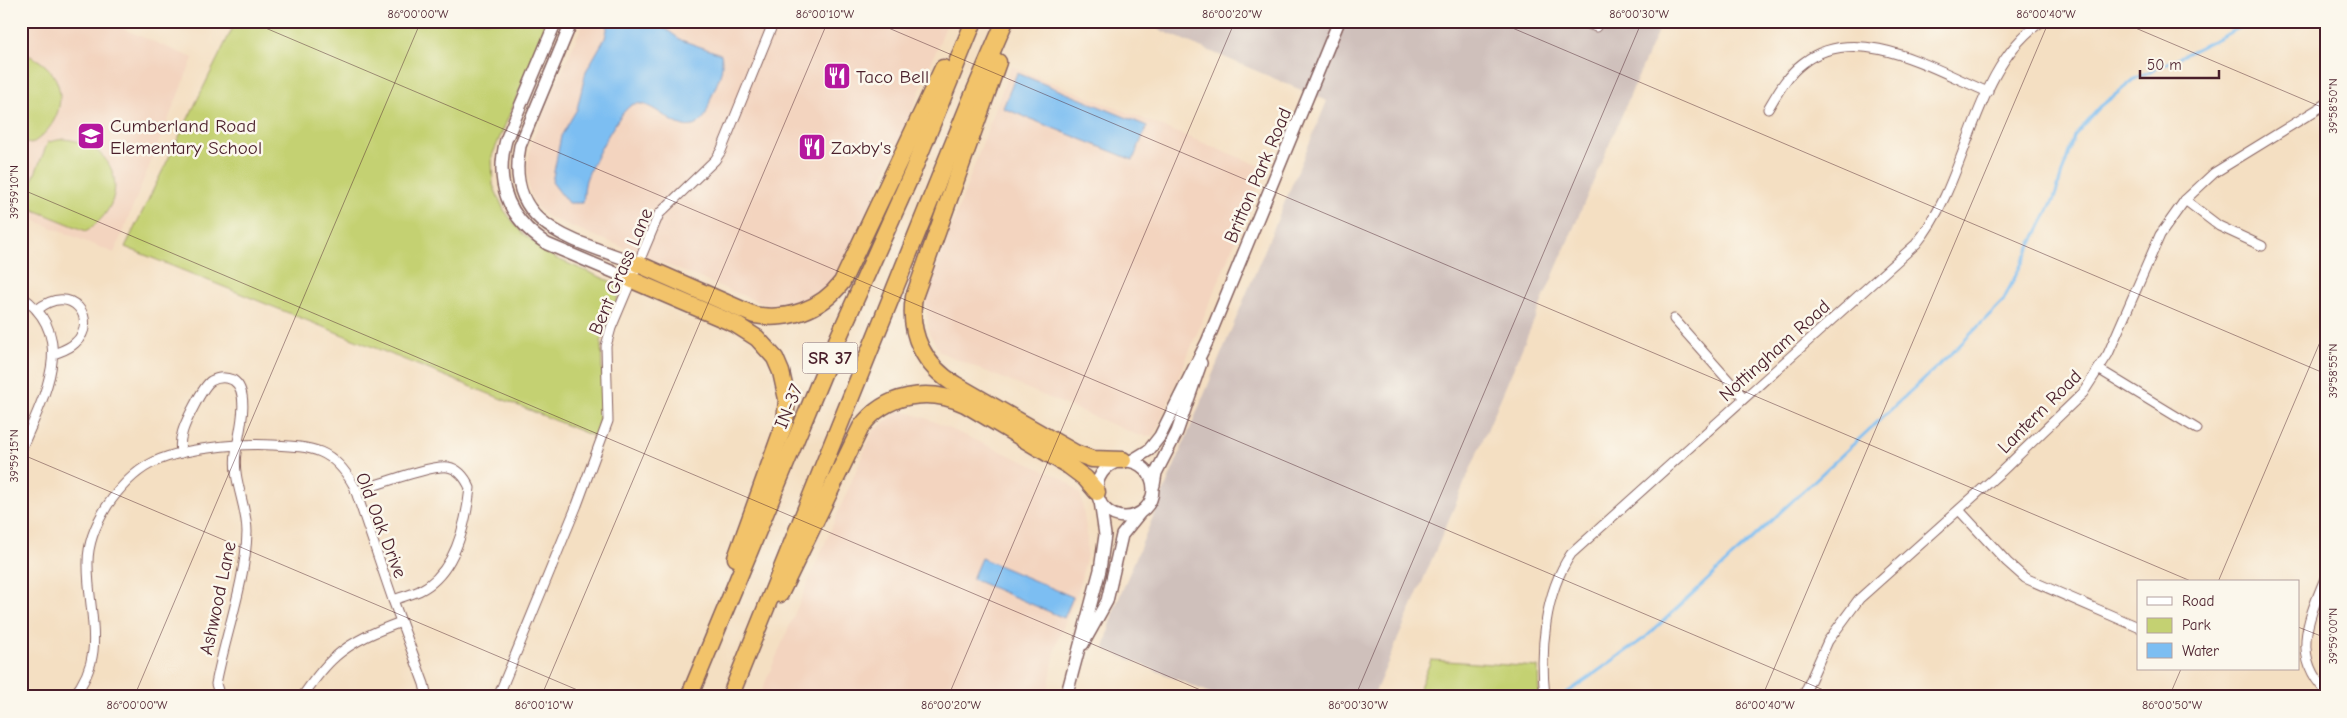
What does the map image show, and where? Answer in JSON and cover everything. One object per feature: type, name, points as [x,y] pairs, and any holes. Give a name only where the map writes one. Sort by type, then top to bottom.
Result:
[{"type":"highway","points":[[638,264],[754,315],[770,317],[787,316],[800,313],[821,303],[842,282],[953,47],[972,21]]},
{"type":"highway","name":"IN-37","points":[[689,697],[835,345],[912,173],[972,21]]},
{"type":"highway","name":"SR 37","points":[[730,697],[759,620],[966,111],[1006,21]]},
{"type":"highway","points":[[1013,21],[916,289],[912,308],[914,328],[925,358],[944,378],[1075,453],[1092,459],[1127,461]]},
{"type":"highway","points":[[632,280],[750,333],[764,344],[775,358],[786,391],[785,422],[718,606],[707,652]]},
{"type":"highway","points":[[747,656],[764,628],[860,427],[878,409],[894,400],[923,395],[956,400],[1069,466],[1085,478],[1098,497]]},
{"type":"street","points":[[556,21],[506,140],[501,158],[504,191],[510,206],[526,229],[547,244],[632,280]]},
{"type":"street","points":[[572,21],[520,146],[517,161],[520,192],[527,206],[549,227],[638,264]]},
{"type":"street","name":"Bent Grass Lane","points":[[498,697],[577,505],[608,421],[607,340],[638,264],[663,209],[718,156],[774,21]]},
{"type":"street","name":"Britton Park Road","points":[[1127,461],[1149,450],[1160,436],[1206,342],[1339,21]]},
{"type":"street","points":[[1581,21],[1596,27]]},
{"type":"street","name":"Nottingham Road","points":[[1545,697],[1544,676],[1548,608],[1555,583],[1566,561],[1575,549],[1909,250],[1922,236],[1942,201],[2002,62],[2014,45],[2042,21]]},
{"type":"street","points":[[1768,108],[1781,87],[1802,64],[1820,54],[1852,46],[1875,47],[1892,52],[1988,92]]},
{"type":"street","name":"Lantern Road","points":[[1803,697],[1828,641],[1850,610],[1879,580],[2067,411],[2083,393],[2100,370],[2160,235],[2186,200],[2214,173],[2326,104]]},
{"type":"street","points":[[2186,200],[2219,226],[2262,246]]},
{"type":"street","points":[[21,296],[37,310],[50,333],[54,354],[50,379],[21,450]]},
{"type":"street","points":[[37,310],[52,300],[65,299],[78,307],[83,315],[84,323],[81,337],[70,347],[54,354]]},
{"type":"street","points":[[1674,319],[1744,398]]},
{"type":"street","name":"Britton Park Road","points":[[1154,490],[1156,473],[1177,432],[1203,359],[1206,342]]},
{"type":"street","points":[[2100,370],[2197,430]]},
{"type":"street","name":"Ashwood Lane","points":[[180,453],[182,432],[207,386],[218,378],[234,381],[240,390],[242,430],[236,464],[246,518],[246,548],[216,684],[220,697]]},
{"type":"street","name":"Old Oak Drive","points":[[73,697],[89,673],[93,661],[88,561],[92,538],[98,519],[116,493],[132,477],[150,464],[180,453],[254,444],[309,447],[322,451],[334,458],[347,472],[356,491],[427,697]]},
{"type":"street","points":[[1066,697],[1078,649],[1098,580],[1104,544],[1103,518],[1098,497],[1100,474],[1106,468],[1127,461],[1141,465],[1148,472],[1152,480],[1154,490],[1152,499],[1128,524],[1122,535],[1107,602],[1078,649]]},
{"type":"street","points":[[356,491],[440,466],[455,470],[470,488],[458,541],[451,559],[443,572],[420,591],[393,600]]},
{"type":"street","points":[[1098,497],[1113,514],[1122,517],[1140,513]]},
{"type":"street","points":[[1959,510],[2024,578],[2137,627]]},
{"type":"street","points":[[2326,576],[2309,618],[2305,642],[2309,664],[2317,681],[2326,691]]},
{"type":"street","points":[[302,697],[333,658],[343,650],[367,636],[401,622]]},
{"type":"shaded area","name":"Cumberland Road Elementary School","points":[[21,21],[104,21],[193,58],[114,253],[21,215]]},
{"type":"shaded area","points":[[584,21],[948,21],[902,135],[833,287],[825,296],[781,311],[548,217],[536,207],[529,191],[527,169],[531,143]]},
{"type":"shaded area","points":[[1139,21],[1662,21],[1373,697],[1219,697],[1104,649],[1114,610],[1327,101]]},
{"type":"shaded area","points":[[1011,66],[1266,168],[1154,436],[1137,435],[940,352],[929,333],[925,299]]},
{"type":"shaded area","points":[[900,410],[928,419],[1064,479],[1081,495],[1087,536],[1087,554],[1078,591],[1056,645],[1047,697],[759,697],[873,431]]},
{"type":"green space","points":[[236,21],[549,21],[492,156],[493,185],[504,210],[522,233],[555,258],[617,284],[618,297],[601,342],[603,396],[596,437],[125,247]]},
{"type":"green space","points":[[21,53],[37,60],[49,69],[57,81],[60,94],[59,108],[54,121],[31,144],[21,141]]},
{"type":"green space","points":[[63,139],[82,143],[97,151],[108,162],[114,176],[115,190],[111,205],[101,219],[86,231],[22,205],[48,142]]},
{"type":"green space","points":[[1431,660],[1538,667],[1539,697],[1416,697]]},
{"type":"water","points":[[609,21],[655,21],[681,40],[721,54],[721,71],[706,114],[695,125],[678,124],[643,104],[634,104],[628,108],[614,126],[594,163],[586,180],[583,203],[568,203],[552,182],[561,136],[577,109],[586,71],[605,38]]},
{"type":"water","points":[[1017,73],[1147,126],[1133,160],[1003,108]]},
{"type":"water","points":[[981,558],[1073,597],[1064,618],[972,579]]},
{"type":"waterway","points":[[1561,697],[1646,637],[1957,348],[2003,301],[2054,199],[2074,136],[2100,107],[2136,78],[2254,21]]},
{"type":"place","name":"Taco Bell","points":[[837,76]]},
{"type":"place","name":"Cumberland Road Elementary School","points":[[91,136]]},
{"type":"place","name":"Zaxby's","points":[[812,147]]}]
